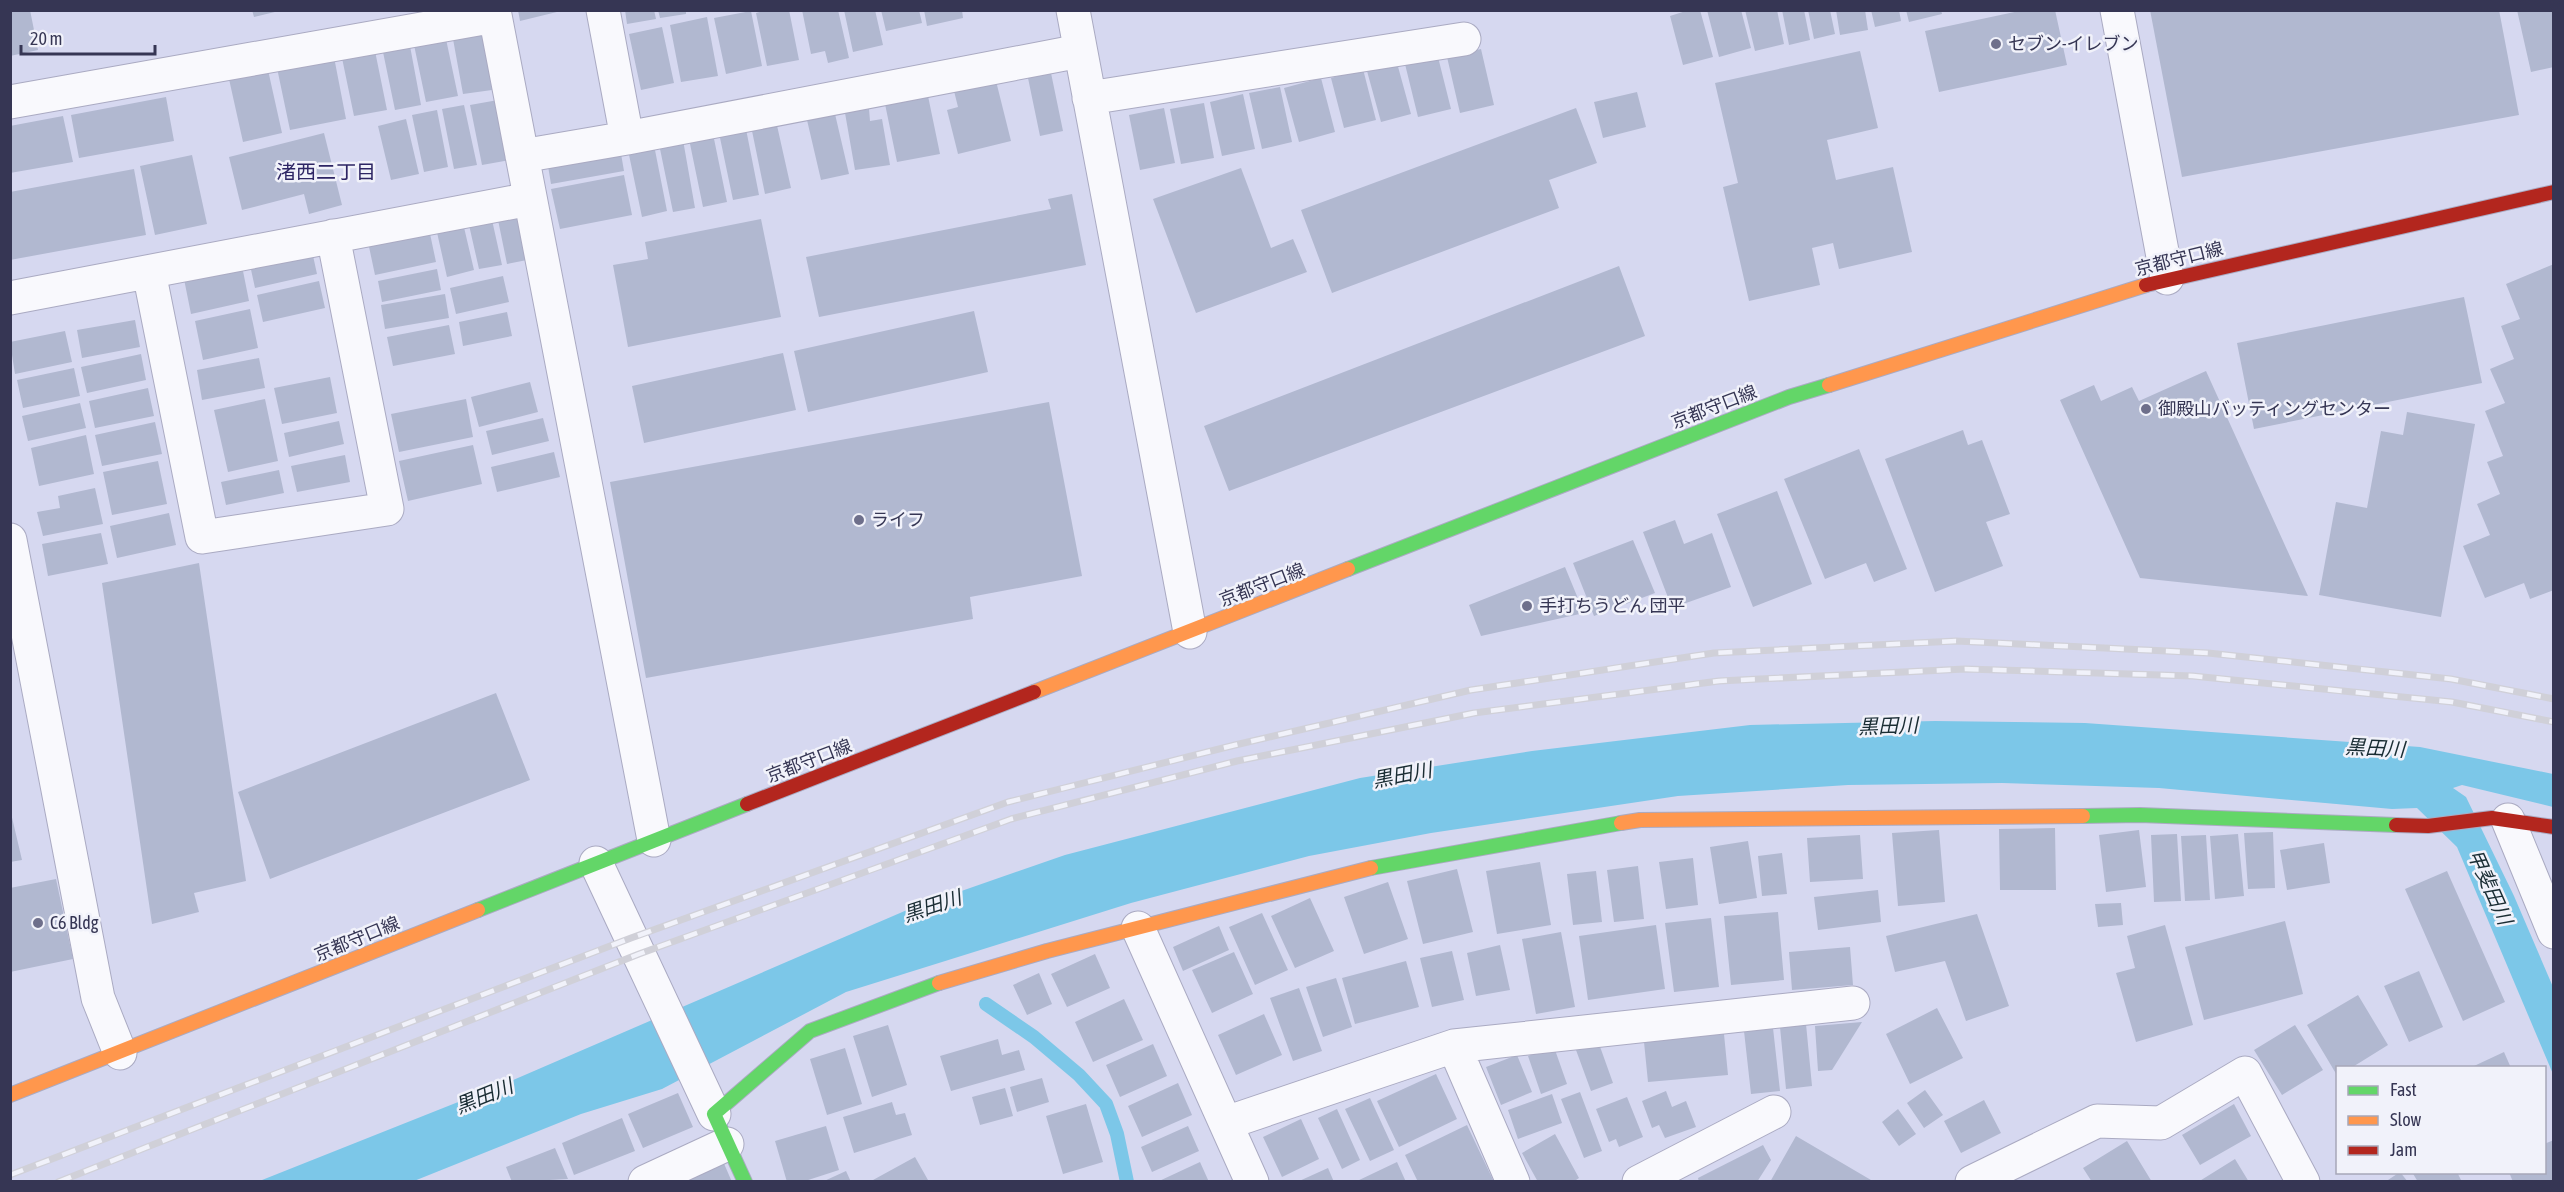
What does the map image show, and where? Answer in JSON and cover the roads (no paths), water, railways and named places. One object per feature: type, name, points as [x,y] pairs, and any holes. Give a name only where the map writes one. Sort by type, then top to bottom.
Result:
[{"type":"main road","name":"京都守口線","points":[[10,1095],[654,840],[1789,397],[2168,278],[2553,192]]},
{"type":"main road","points":[[745,1182],[714,1114],[810,1031],[910,992],[1047,951],[1360,870],[1640,820],[2140,815],[2428,826],[2500,819],[2553,827]]},
{"type":"street","points":[[603,10],[627,138]]},
{"type":"street","points":[[1073,10],[1190,632]]},
{"type":"street","points":[[2117,10],[2168,278]]},
{"type":"street","points":[[10,102],[495,13],[654,840]]},
{"type":"street","points":[[1089,98],[1464,39]]},
{"type":"street","points":[[522,156],[1080,51]]},
{"type":"street","points":[[10,298],[530,199]]},
{"type":"street","points":[[149,272],[202,537],[387,509],[333,237]]},
{"type":"street","points":[[10,540],[24,684],[98,998],[120,1053]]},
{"type":"street","points":[[2500,819],[2553,932]]},
{"type":"street","points":[[596,863],[714,1114]]},
{"type":"street","points":[[1138,928],[1252,1182]]},
{"type":"street","points":[[1226,1123],[1454,1046],[1853,1003]]},
{"type":"street","points":[[1454,1046],[1514,1182]]},
{"type":"street","points":[[1972,1182],[2097,1121],[2161,1123],[2245,1073],[2303,1182]]},
{"type":"street","points":[[1640,1182],[1774,1112]]},
{"type":"street","points":[[645,1182],[727,1144]]},
{"type":"water","points":[[1935,721],[2085,723],[2420,747],[2553,774],[2553,807],[2462,785],[2453,788],[2466,797],[2514,896],[2553,987],[2553,1074],[2457,847],[2417,808],[2392,809],[2159,788],[2002,783],[1848,785],[1678,796],[1431,833],[1309,856],[1131,903],[846,992],[662,1089],[581,1114],[414,1181],[257,1182],[506,1083],[907,910],[1065,855],[1360,778],[1532,751],[1750,725]]},
{"type":"waterway","points":[[986,1004],[1034,1037],[1079,1075],[1106,1104],[1117,1134],[1127,1182]]},
{"type":"railway","points":[[10,1175],[631,938],[1008,802],[1235,745],[1471,690],[1714,653],[1956,641],[2208,653],[2451,679],[2554,699]]},
{"type":"railway","points":[[58,1182],[639,954],[1011,819],[1237,761],[1474,713],[1719,681],[1965,669],[2193,676],[2452,702],[2554,722]]},
{"type":"place","name":"セブン-イレブン","points":[[1996,44]]},
{"type":"place","name":"御殿山バッティングセンター","points":[[2146,409]]},
{"type":"place","name":"ライフ","points":[[859,520]]},
{"type":"place","name":"手打ちうどん 団平","points":[[1527,606]]},
{"type":"place","name":"C6 Bldg","points":[[38,923]]},
{"type":"district","name":"渚西二丁目","points":[[326,172]]},
{"type":"water label","name":"黒田川","points":[[1888,726]]},
{"type":"water label","name":"黒田川","points":[[2375,748]]},
{"type":"water label","name":"黒田川","points":[[1402,775]]},
{"type":"water label","name":"甲斐田川","points":[[2490,887]]},
{"type":"water label","name":"黒田川","points":[[932,906]]},
{"type":"water label","name":"黒田川","points":[[484,1096]]}]
